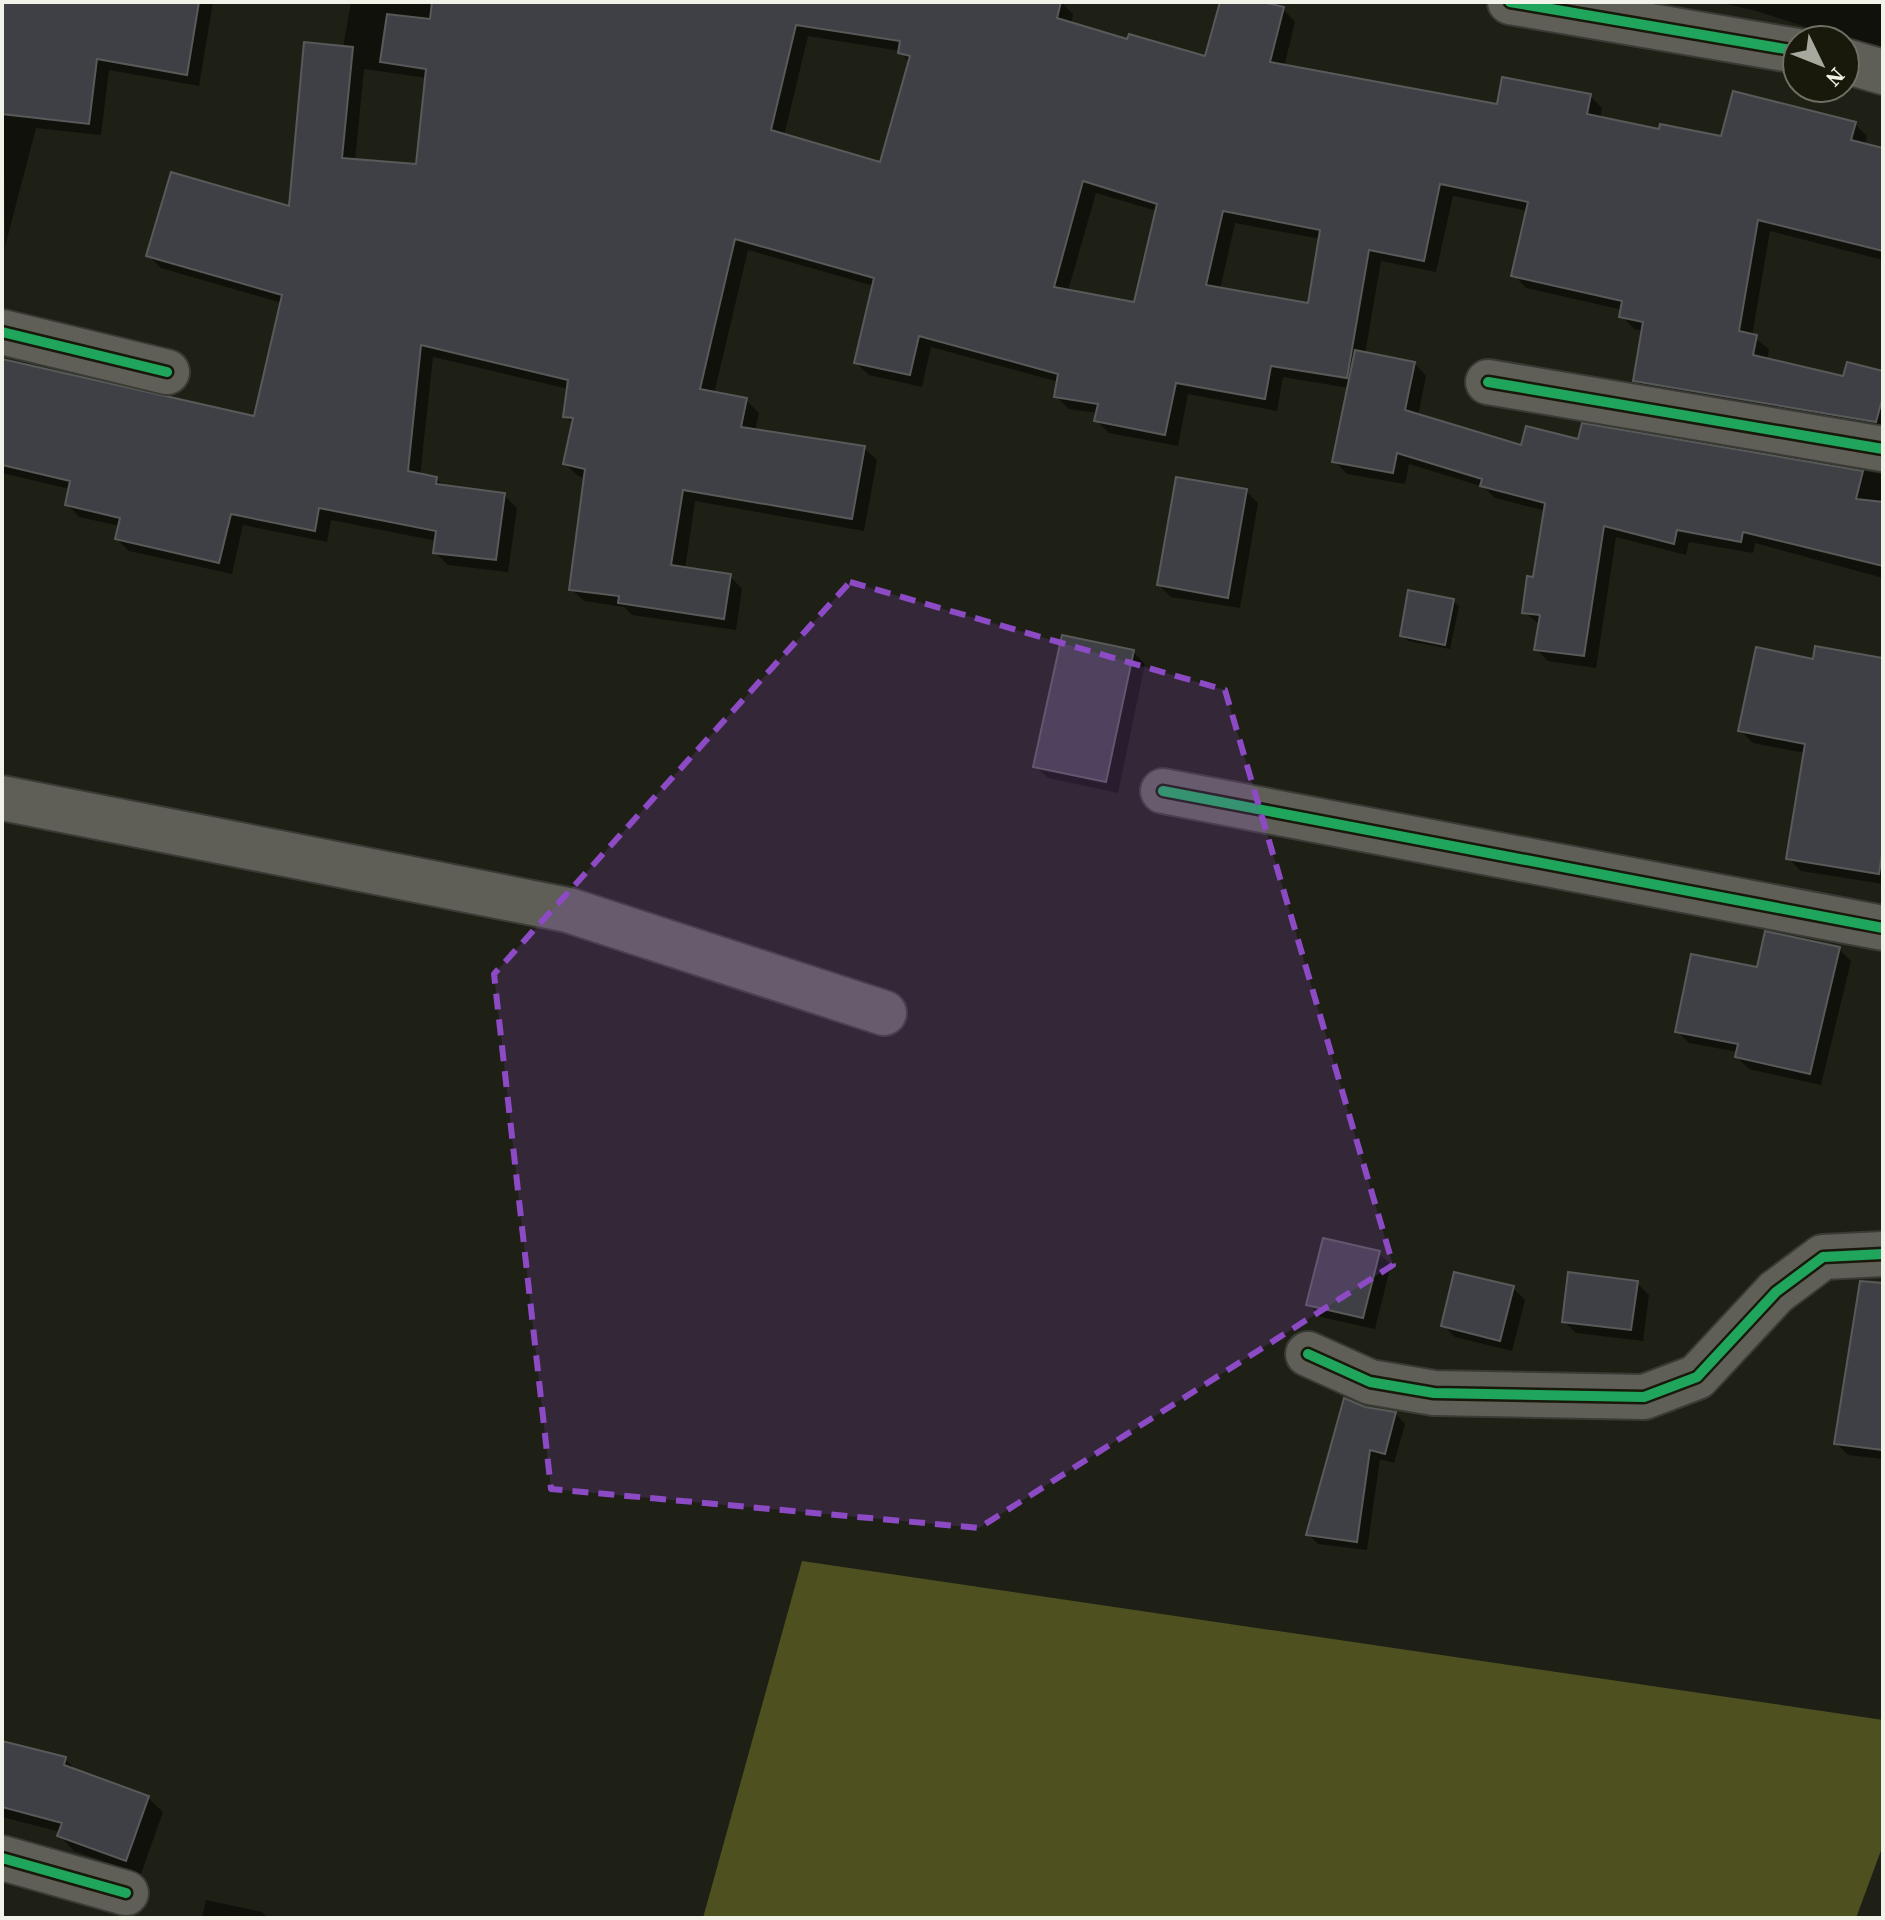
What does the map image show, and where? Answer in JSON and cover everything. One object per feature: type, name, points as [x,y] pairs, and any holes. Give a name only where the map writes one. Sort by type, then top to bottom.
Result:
[{"type":"street","points":[[1510,2],[1781,48]]},
{"type":"street","points":[[1861,66],[1883,72]]},
{"type":"street","points":[[2,332],[167,372]]},
{"type":"street","points":[[1488,382],[1883,449]]},
{"type":"street","points":[[1163,791],[1883,928]]},
{"type":"street","points":[[2,798],[568,910],[884,1013]]},
{"type":"street","points":[[1308,1354],[1370,1382],[1434,1393],[1644,1397],[1697,1377],[1776,1292],[1823,1257],[1883,1254]]},
{"type":"street","points":[[2,1858],[126,1893]]},
{"type":"highlighted area","points":[[850,582],[1225,690],[1393,1265],[979,1528],[551,1489],[494,974]]},
{"type":"green space","points":[[802,1561],[1883,1720],[1883,1845],[1856,1918],[703,1918]]},
{"type":"building","points":[[2,2],[199,2],[187,75],[97,59],[89,124],[2,114]]},
{"type":"building","points":[[432,2],[1061,2],[1057,18],[1127,39],[1129,34],[1205,56],[1220,2],[1262,2],[1284,7],[1270,62],[1497,104],[1502,77],[1591,94],[1587,114],[1659,129],[1660,124],[1721,136],[1733,91],[1856,122],[1851,140],[1883,148],[1883,251],[1758,220],[1739,331],[1757,335],[1753,355],[1843,376],[1847,362],[1883,371],[1883,396],[1876,422],[1633,381],[1643,322],[1619,317],[1622,301],[1511,276],[1528,202],[1440,184],[1424,261],[1369,250],[1347,378],[1271,366],[1265,399],[1176,383],[1165,435],[1094,421],[1098,404],[1054,397],[1058,374],[919,336],[910,375],[854,363],[874,278],[735,239],[700,389],[747,398],[741,427],[865,446],[852,519],[683,490],[671,565],[731,574],[724,619],[618,603],[619,596],[569,590],[585,469],[563,464],[573,418],[563,417],[568,380],[421,345],[408,471],[437,477],[436,484],[505,493],[496,560],[433,553],[436,531],[319,508],[315,531],[231,514],[219,563],[115,539],[120,518],[65,505],[70,481],[2,465],[2,359],[254,416],[282,295],[146,256],[171,172],[289,206],[304,42],[353,47],[342,158],[416,164],[426,69],[380,62],[387,14],[430,19]],"holes":[[[796,25],[900,41],[898,53],[910,56],[880,162],[771,130]],[[1083,181],[1157,204],[1134,302],[1054,287]],[[1223,211],[1320,230],[1308,303],[1206,285]]]},
{"type":"building","points":[[1355,350],[1415,362],[1405,410],[1521,445],[1526,426],[1578,439],[1582,423],[1863,471],[1856,499],[1883,502],[1883,566],[1743,532],[1741,542],[1677,530],[1674,544],[1604,526],[1584,656],[1534,650],[1540,615],[1522,613],[1527,576],[1533,577],[1545,503],[1480,486],[1482,479],[1397,453],[1393,473],[1332,462]]},
{"type":"building","points":[[1176,477],[1247,489],[1228,598],[1157,585]]},
{"type":"building","points":[[1408,590],[1454,599],[1445,645],[1400,636]]},
{"type":"building","points":[[1062,635],[1134,650],[1106,782],[1033,767]]},
{"type":"building","points":[[1815,646],[1883,658],[1883,848],[1879,874],[1786,859],[1805,744],[1738,731],[1756,647],[1813,659]]},
{"type":"building","points":[[1765,931],[1840,947],[1810,1074],[1735,1057],[1738,1044],[1675,1032],[1691,954],[1757,967]]},
{"type":"building","points":[[1323,1238],[1380,1251],[1363,1318],[1306,1305]]},
{"type":"building","points":[[1454,1272],[1514,1286],[1500,1341],[1441,1326]]},
{"type":"building","points":[[1568,1272],[1638,1281],[1631,1330],[1562,1322]]},
{"type":"building","points":[[1860,1281],[1883,1283],[1883,1450],[1834,1444]]},
{"type":"building","points":[[1344,1398],[1365,1407],[1396,1412],[1385,1454],[1370,1450],[1357,1542],[1306,1535]]},
{"type":"building","points":[[2,1741],[66,1757],[64,1765],[149,1796],[126,1861],[57,1836],[62,1823],[2,1807]]},
{"type":"cycle path","points":[[1510,2],[1781,48]]},
{"type":"cycle path","points":[[2,332],[167,372]]},
{"type":"cycle path","points":[[1488,382],[1883,449]]},
{"type":"cycle path","points":[[1163,791],[1883,928]]},
{"type":"cycle path","points":[[1308,1354],[1370,1382],[1434,1393],[1644,1397],[1697,1377],[1776,1292],[1823,1257],[1883,1254]]},
{"type":"cycle path","points":[[2,1858],[126,1893]]}]
